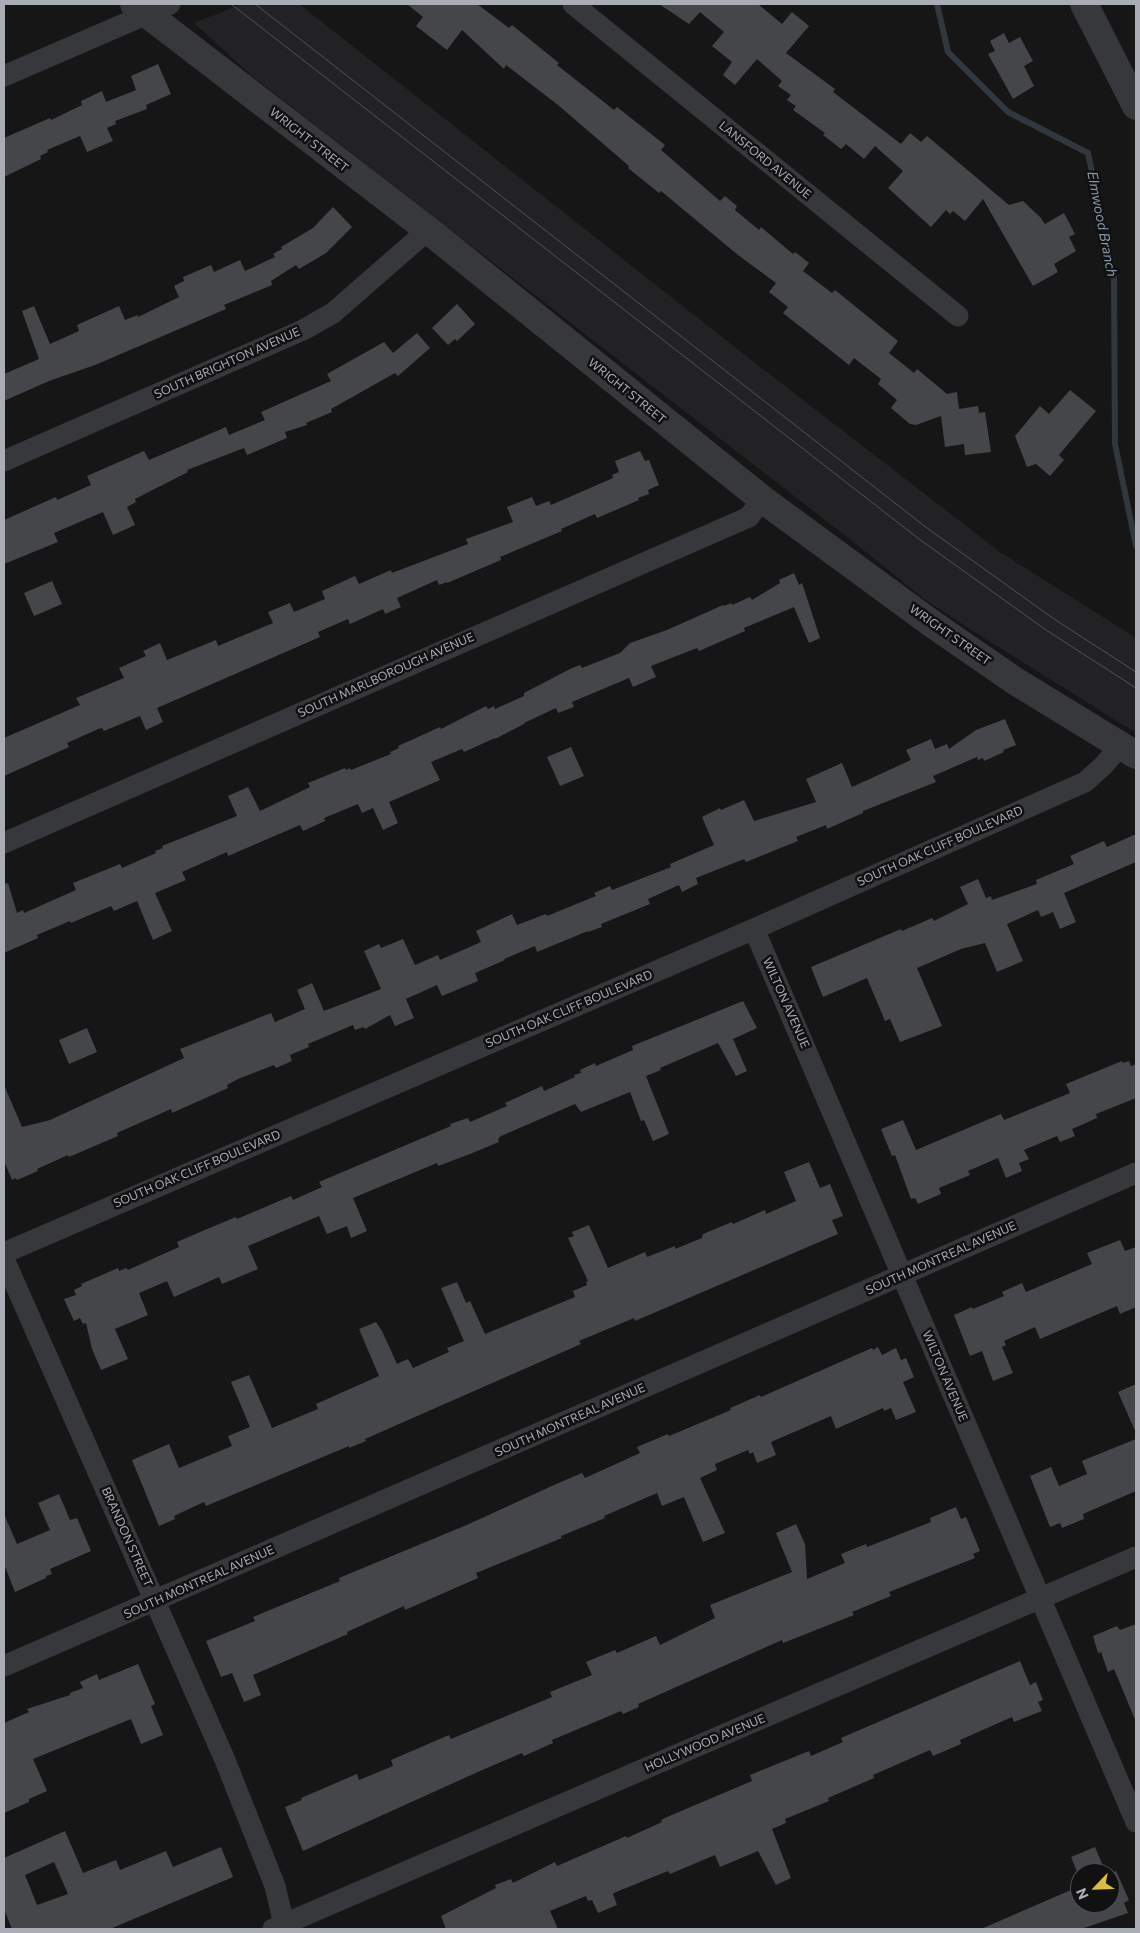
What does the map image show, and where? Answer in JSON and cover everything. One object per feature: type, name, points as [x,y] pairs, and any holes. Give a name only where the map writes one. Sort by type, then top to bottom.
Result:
[{"type":"street","name":"LANSFORD AVENUE","points":[[573,4],[958,316]]},
{"type":"street","points":[[1084,4],[1136,106]]},
{"type":"street","points":[[4,76],[151,7]]},
{"type":"street","name":"WRIGHT STREET","points":[[151,7],[762,499],[931,623],[1015,681],[1129,750]]},
{"type":"street","name":"SOUTH BRIGHTON AVENUE","points":[[4,461],[303,330],[333,313],[428,230]]},
{"type":"street","name":"SOUTH MARLBOROUGH AVENUE","points":[[4,843],[749,517],[762,499]]},
{"type":"street","name":"SOUTH OAK CLIFF BOULEVARD","points":[[4,1252],[754,929],[1085,782],[1103,766],[1129,750]]},
{"type":"street","name":"WILTON AVENUE","points":[[754,929],[1136,1822]]},
{"type":"street","name":"SOUTH MONTREAL AVENUE","points":[[4,1666],[1136,1173]]},
{"type":"street","name":"BRANDON STREET","points":[[4,1259],[248,1814],[275,1886],[281,1928]]},
{"type":"street","name":"HOLLYWOOD AVENUE","points":[[281,1928],[1136,1557]]},
{"type":"shaded area","points":[[242,4],[299,4],[750,359],[1000,552],[1136,638],[1136,733],[924,599],[856,544],[252,76],[194,23]]},
{"type":"building","points":[[407,4],[477,4],[509,28],[512,25],[559,63],[557,65],[614,110],[617,107],[665,145],[661,150],[720,201],[725,196],[737,206],[735,210],[759,230],[761,227],[793,254],[795,252],[809,263],[803,271],[832,293],[835,290],[898,341],[889,353],[914,373],[917,369],[947,394],[957,392],[959,409],[978,406],[979,413],[985,412],[991,452],[965,455],[964,444],[945,447],[941,416],[916,425],[910,424],[891,408],[897,400],[878,384],[881,379],[854,358],[849,365],[783,313],[788,307],[769,292],[776,283],[738,255],[661,191],[659,193],[628,168],[629,166],[558,105],[506,65],[504,69],[462,30],[447,50],[416,26],[423,17]]},
{"type":"building","points":[[659,4],[758,4],[782,24],[792,12],[809,26],[786,53],[835,89],[833,92],[901,144],[910,133],[921,142],[927,136],[1009,205],[1023,201],[1045,224],[1064,213],[1075,234],[1069,237],[1076,251],[1054,264],[1058,272],[1033,286],[983,199],[965,221],[953,211],[950,214],[946,210],[931,227],[888,188],[903,171],[875,146],[864,159],[846,144],[841,149],[823,135],[825,133],[793,110],[796,106],[787,100],[791,95],[778,86],[782,81],[757,59],[735,85],[723,75],[732,62],[712,46],[724,32],[700,12],[689,24]]},
{"type":"building","points":[[1004,33],[1009,43],[1020,37],[1033,61],[1024,66],[1034,86],[1013,99],[988,54],[995,51],[990,41]]},
{"type":"building","points":[[158,64],[171,94],[146,105],[147,109],[115,121],[116,124],[107,128],[113,141],[87,152],[80,136],[47,150],[48,152],[40,156],[41,159],[4,177],[4,138],[50,118],[51,120],[82,105],[81,101],[102,91],[106,102],[136,90],[131,76]]},
{"type":"building","points":[[333,207],[352,227],[326,253],[299,269],[296,265],[271,281],[272,285],[224,305],[226,309],[95,365],[49,381],[4,401],[4,374],[39,359],[22,311],[34,306],[50,344],[79,331],[77,325],[119,306],[125,320],[138,315],[138,317],[179,297],[174,286],[184,281],[183,277],[211,265],[214,272],[240,260],[245,271],[275,257],[273,254],[282,249],[281,247],[313,228]]},
{"type":"building","points":[[457,304],[475,324],[457,341],[455,339],[448,345],[432,328]]},
{"type":"building","points":[[417,333],[430,348],[398,376],[395,373],[331,409],[332,412],[306,423],[307,425],[285,432],[287,438],[247,455],[244,448],[187,470],[188,472],[135,499],[136,502],[127,507],[135,525],[113,535],[103,512],[54,533],[58,542],[4,564],[4,520],[56,497],[57,500],[91,485],[87,476],[144,451],[149,460],[226,427],[229,435],[265,420],[261,412],[331,381],[327,374],[384,342],[393,353]]},
{"type":"building","points":[[1070,390],[1096,411],[1059,455],[1064,460],[1050,476],[1036,464],[1027,467],[1015,436],[1040,406],[1049,414]]},
{"type":"building","points":[[640,451],[645,461],[649,460],[659,485],[648,490],[649,494],[638,498],[639,500],[597,518],[595,514],[561,529],[562,531],[500,557],[501,560],[447,583],[439,585],[437,580],[397,598],[401,607],[385,614],[383,609],[350,624],[348,619],[318,632],[320,637],[157,708],[163,722],[146,730],[140,716],[104,731],[102,728],[98,729],[67,743],[69,747],[4,776],[4,738],[80,705],[76,698],[124,678],[119,668],[146,656],[143,651],[160,643],[167,660],[216,640],[218,646],[273,623],[268,612],[290,603],[294,612],[325,599],[322,591],[355,576],[359,584],[391,570],[392,573],[468,544],[466,539],[513,522],[507,507],[532,497],[536,506],[549,501],[551,505],[613,478],[612,475],[619,472],[615,461]]},
{"type":"building","points":[[794,573],[799,585],[802,583],[820,638],[809,643],[794,607],[744,628],[745,631],[699,651],[697,648],[651,666],[656,677],[633,687],[629,678],[572,702],[574,707],[558,713],[556,708],[495,739],[464,752],[462,749],[431,762],[440,780],[389,802],[398,823],[383,830],[373,808],[362,813],[358,804],[324,818],[325,821],[303,831],[300,825],[228,856],[227,852],[182,872],[186,880],[155,893],[172,931],[153,940],[137,901],[114,911],[111,906],[71,923],[70,921],[37,935],[38,938],[4,953],[4,884],[8,883],[17,913],[23,910],[24,913],[76,890],[73,883],[120,864],[122,868],[156,853],[155,851],[163,848],[162,846],[237,816],[228,796],[248,787],[260,811],[310,787],[308,783],[345,768],[346,770],[350,768],[351,770],[391,754],[390,752],[399,748],[398,746],[440,727],[441,729],[486,706],[488,709],[494,706],[495,709],[524,696],[524,693],[570,669],[580,665],[582,668],[620,653],[630,643],[667,630],[723,605],[731,603],[732,605],[750,597],[752,600],[780,583],[779,580]]},
{"type":"building","points":[[52,581],[62,604],[34,616],[24,593]]},
{"type":"building","points":[[1005,719],[1016,745],[1003,750],[1004,752],[984,761],[983,758],[978,760],[977,757],[933,776],[936,782],[863,811],[863,813],[827,829],[826,825],[796,837],[798,841],[746,862],[744,859],[696,878],[698,884],[682,892],[679,885],[648,899],[650,904],[601,924],[602,927],[537,952],[535,946],[504,959],[475,973],[478,981],[442,996],[437,985],[406,999],[414,1018],[395,1026],[390,1015],[365,1029],[364,1027],[355,1030],[353,1025],[308,1044],[309,1047],[290,1055],[292,1061],[276,1068],[274,1065],[238,1079],[227,1085],[228,1088],[172,1113],[171,1109],[117,1133],[118,1136],[69,1157],[68,1155],[17,1180],[16,1178],[12,1180],[4,1161],[4,1085],[22,1127],[50,1120],[184,1058],[180,1049],[271,1013],[275,1022],[305,1009],[297,990],[312,983],[324,1011],[381,989],[364,951],[379,944],[381,948],[403,939],[415,965],[438,955],[440,960],[481,942],[476,931],[512,914],[517,925],[546,914],[547,916],[596,896],[594,893],[610,886],[612,890],[671,867],[670,864],[714,845],[702,817],[720,808],[721,810],[744,800],[754,821],[816,802],[806,779],[842,763],[852,787],[911,760],[906,750],[931,739],[935,749],[947,744],[949,749],[976,730]]},
{"type":"building","points":[[571,747],[584,776],[560,786],[547,757]]},
{"type":"building","points":[[1136,834],[1136,862],[1064,893],[1076,922],[1060,929],[1053,912],[1041,917],[1038,910],[1007,924],[1023,961],[997,972],[985,943],[961,949],[917,968],[942,1026],[900,1042],[890,1019],[885,1021],[867,978],[823,997],[811,967],[901,929],[902,931],[932,918],[934,921],[968,904],[960,887],[978,879],[986,898],[991,896],[992,900],[1037,884],[1036,880],[1074,864],[1070,856],[1104,841],[1107,847]]},
{"type":"building","points":[[743,1001],[757,1028],[733,1039],[747,1071],[736,1076],[718,1043],[646,1076],[669,1134],[653,1141],[644,1120],[641,1121],[630,1092],[581,1112],[575,1104],[501,1136],[498,1139],[499,1142],[438,1166],[437,1163],[353,1198],[367,1231],[351,1238],[347,1226],[327,1234],[319,1216],[248,1246],[258,1269],[222,1284],[219,1277],[174,1297],[167,1281],[139,1293],[148,1315],[115,1329],[128,1359],[101,1370],[92,1349],[86,1323],[83,1324],[80,1318],[74,1321],[64,1299],[76,1295],[74,1290],[82,1286],[81,1284],[118,1268],[119,1271],[126,1268],[128,1270],[179,1247],[177,1242],[236,1217],[237,1219],[291,1196],[293,1200],[322,1187],[319,1182],[451,1126],[450,1124],[468,1118],[470,1122],[507,1106],[505,1103],[542,1086],[544,1091],[575,1077],[574,1075],[581,1073],[580,1070],[595,1063],[596,1066],[633,1050],[632,1046]]},
{"type":"building","points":[[87,1028],[97,1052],[69,1064],[59,1040]]},
{"type":"building","points":[[1122,1061],[1123,1063],[1129,1061],[1131,1066],[1136,1064],[1136,1098],[1096,1114],[1097,1118],[1072,1129],[1075,1136],[1060,1142],[1057,1136],[1024,1150],[1029,1159],[1019,1163],[1022,1171],[1006,1178],[998,1158],[968,1171],[970,1175],[939,1188],[941,1194],[918,1204],[915,1198],[911,1199],[895,1155],[892,1156],[881,1129],[903,1120],[916,1150],[1001,1114],[1004,1120],[1070,1093],[1066,1084]]},
{"type":"building","points":[[809,1162],[820,1188],[830,1184],[843,1216],[832,1220],[838,1234],[635,1321],[634,1318],[579,1341],[581,1344],[365,1439],[366,1441],[349,1448],[349,1446],[206,1506],[204,1502],[174,1516],[175,1519],[159,1526],[132,1460],[169,1444],[179,1468],[232,1446],[228,1436],[250,1427],[231,1382],[249,1375],[272,1428],[318,1409],[316,1404],[379,1376],[359,1329],[376,1322],[397,1364],[408,1359],[413,1368],[449,1352],[447,1348],[464,1341],[441,1288],[457,1282],[466,1303],[470,1301],[485,1334],[575,1297],[573,1291],[587,1285],[586,1282],[588,1281],[568,1238],[574,1236],[572,1232],[589,1225],[608,1268],[645,1252],[647,1257],[675,1246],[675,1249],[702,1238],[703,1234],[732,1222],[733,1224],[765,1210],[766,1214],[796,1201],[784,1172]]},
{"type":"building","points":[[1120,1240],[1125,1251],[1136,1247],[1136,1307],[1120,1314],[1117,1306],[1040,1339],[1035,1327],[1004,1341],[1006,1345],[1002,1347],[1013,1373],[993,1381],[982,1351],[970,1356],[954,1315],[1004,1296],[1002,1292],[1022,1283],[1026,1292],[1092,1264],[1087,1253]]},
{"type":"building","points":[[878,1347],[882,1355],[896,1348],[901,1360],[906,1358],[914,1377],[903,1382],[916,1412],[896,1420],[891,1408],[884,1411],[883,1408],[836,1429],[831,1416],[771,1442],[776,1455],[757,1463],[753,1452],[750,1454],[748,1450],[715,1464],[717,1470],[700,1478],[725,1533],[703,1542],[684,1497],[662,1506],[657,1493],[604,1516],[605,1518],[561,1536],[562,1538],[476,1573],[478,1578],[405,1610],[404,1606],[347,1632],[348,1634],[253,1675],[261,1695],[244,1702],[232,1673],[221,1677],[206,1641],[255,1621],[253,1617],[340,1581],[339,1578],[469,1524],[582,1473],[585,1478],[640,1453],[637,1447],[668,1434],[669,1436],[731,1410],[730,1408],[760,1395],[761,1397]]},
{"type":"building","points":[[1136,1384],[1136,1433],[1118,1392]]},
{"type":"building","points":[[1136,1439],[1136,1491],[1083,1514],[1084,1519],[1062,1528],[1060,1523],[1050,1527],[1030,1476],[1051,1467],[1059,1486],[1087,1474],[1082,1461]]},
{"type":"building","points":[[59,1494],[70,1520],[77,1518],[91,1551],[50,1569],[52,1574],[46,1576],[46,1578],[15,1592],[4,1564],[4,1514],[17,1544],[50,1530],[38,1503]]},
{"type":"building","points":[[956,1507],[961,1519],[966,1517],[980,1551],[973,1554],[975,1558],[889,1592],[891,1596],[852,1612],[854,1615],[783,1643],[782,1640],[638,1704],[639,1707],[623,1714],[621,1711],[552,1740],[553,1743],[524,1756],[522,1753],[480,1771],[303,1851],[285,1807],[302,1800],[301,1798],[357,1774],[359,1780],[393,1766],[391,1760],[449,1735],[451,1739],[552,1697],[550,1692],[592,1675],[586,1662],[615,1650],[617,1653],[656,1636],[660,1645],[715,1618],[710,1605],[792,1572],[776,1533],[796,1524],[805,1544],[807,1579],[845,1563],[841,1554],[866,1544],[867,1547],[931,1522],[930,1518]]},
{"type":"building","points":[[1136,1624],[1136,1722],[1114,1669],[1108,1672],[1101,1652],[1098,1653],[1093,1636],[1117,1626],[1120,1630]]},
{"type":"building","points":[[1020,1661],[1030,1685],[1036,1682],[1043,1700],[1038,1702],[1042,1711],[1014,1722],[1012,1717],[960,1740],[961,1744],[933,1756],[930,1750],[873,1775],[874,1778],[828,1798],[829,1801],[785,1819],[786,1823],[772,1829],[791,1878],[776,1885],[758,1851],[720,1867],[715,1855],[670,1874],[668,1871],[616,1892],[613,1894],[617,1905],[598,1913],[592,1900],[588,1901],[586,1896],[550,1911],[558,1929],[446,1929],[441,1916],[496,1888],[495,1885],[511,1879],[513,1883],[555,1862],[557,1866],[626,1836],[627,1838],[662,1822],[661,1820],[667,1817],[752,1781],[750,1775],[809,1751],[811,1756],[843,1742],[841,1738]]},
{"type":"building","points":[[138,1664],[155,1704],[151,1706],[163,1735],[141,1744],[131,1719],[33,1759],[47,1791],[29,1799],[29,1802],[4,1813],[4,1723],[29,1712],[27,1709],[70,1695],[70,1693],[83,1688],[80,1682],[97,1674],[99,1680]]},
{"type":"building","points":[[65,1831],[83,1873],[116,1860],[120,1870],[166,1851],[173,1867],[221,1847],[233,1877],[110,1929],[12,1929],[4,1909],[4,1858]],"holes":[[[54,1862],[68,1894],[37,1905],[25,1875]]]},
{"type":"building","points":[[1095,1847],[1102,1863],[1073,1863],[1071,1857]]},
{"type":"building","points":[[1120,1880],[1129,1900],[1124,1903],[1128,1913],[1081,1929],[981,1929],[1070,1890],[1070,1913],[1120,1913]]},
{"type":"waterway","name":"Elmwood Branch","points":[[937,4],[948,52],[1008,112],[1088,153],[1114,278],[1115,444],[1136,546]]},
{"type":"tram line","points":[[231,4],[919,539],[1046,630],[1136,688]]},
{"type":"tram line","points":[[255,4],[927,528],[1054,619],[1136,672]]}]
